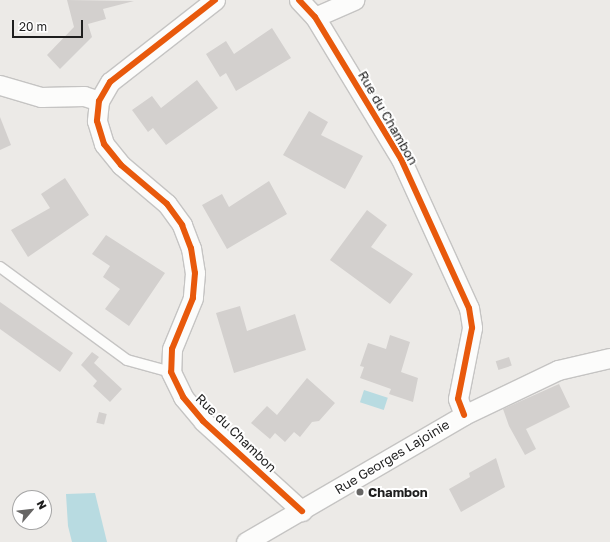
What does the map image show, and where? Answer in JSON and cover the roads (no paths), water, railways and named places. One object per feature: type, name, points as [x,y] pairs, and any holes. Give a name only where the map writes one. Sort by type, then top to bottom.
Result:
[{"type":"street","name":"Rue du Chambon","points":[[215,0],[116,78],[99,101],[96,121],[104,144],[121,165],[167,204],[182,225],[191,248],[194,274],[193,298],[172,349],[171,372],[183,397],[203,421],[302,511]]},
{"type":"street","name":"Rue du Chambon","points":[[299,0],[315,17],[402,159],[469,308],[472,328],[458,399],[464,415]]},
{"type":"street","points":[[315,17],[354,0]]},
{"type":"street","points":[[0,86],[41,97],[84,96],[99,101]]},
{"type":"street","name":"Rue Georges Lajoinie","points":[[246,542],[302,511],[464,415],[558,370],[610,358]]},
{"type":"lane","points":[[0,267],[127,360],[171,372]]},
{"type":"water","points":[[364,390],[388,398],[384,410],[360,402]]},
{"type":"water","points":[[95,493],[107,542],[72,542],[68,526],[66,494]]},
{"type":"place","name":"Chambon","points":[[360,492]]}]
